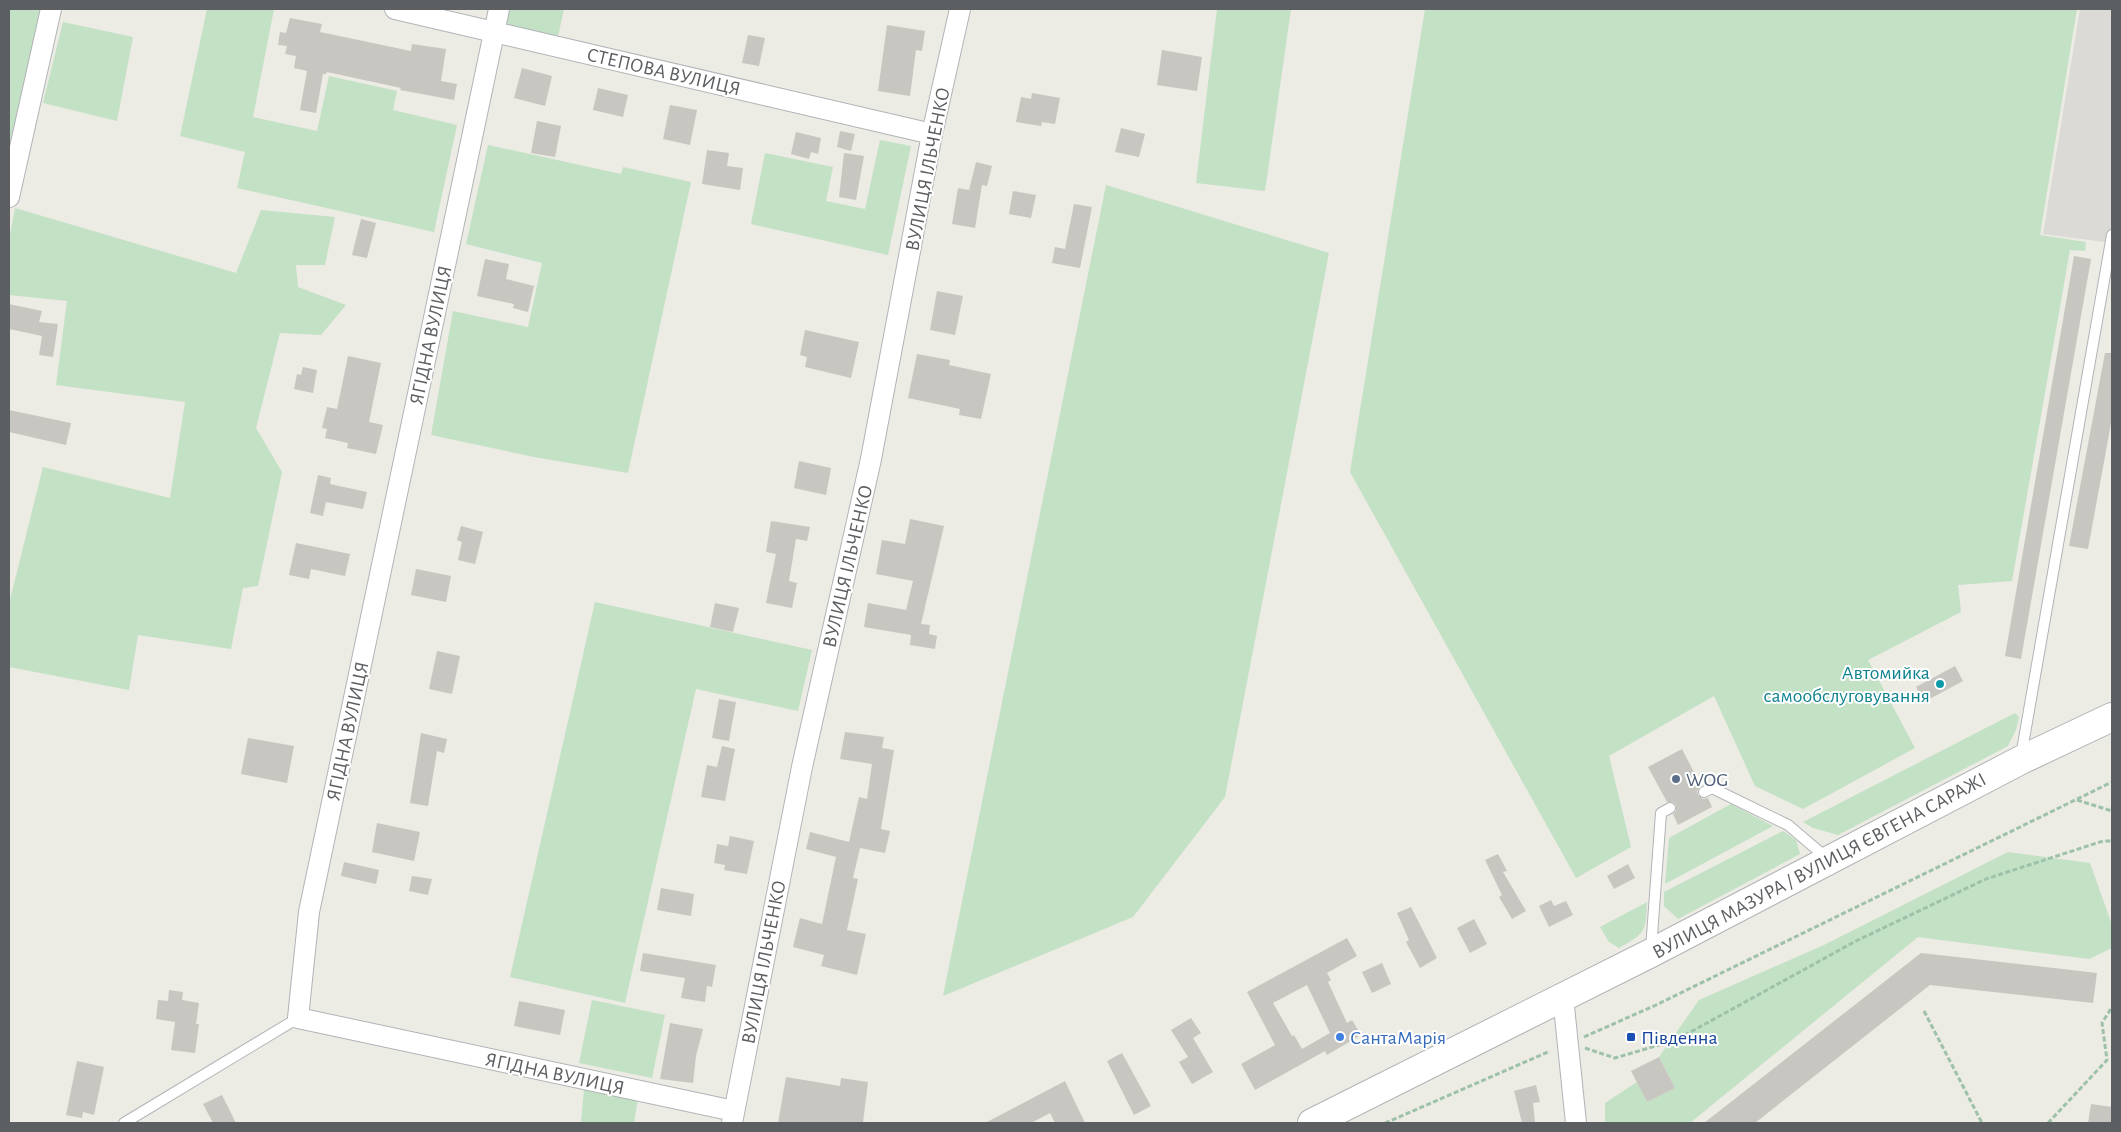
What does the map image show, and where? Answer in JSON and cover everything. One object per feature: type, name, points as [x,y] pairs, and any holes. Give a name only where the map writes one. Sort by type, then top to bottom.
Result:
[{"type":"main road","name":"ВУЛИЦЯ МАЗУРА / ВУЛИЦЯ ЄВГЕНА САРАЖІ","points":[[1312,1123],[1356,1112],[1563,998],[2021,760],[2112,717]]},
{"type":"street","points":[[9,197],[51,9]]},
{"type":"street","name":"СТЕПОВА ВУЛИЦЯ","points":[[395,9],[932,134]]},
{"type":"street","name":"ЯГІДНА ВУЛИЦЯ","points":[[499,9],[309,912],[298,1018],[733,1117]]},
{"type":"street","name":"ВУЛИЦЯ ІЛЬЧЕНКО","points":[[733,1117],[802,767],[871,459],[932,134],[960,9]]},
{"type":"street","points":[[1563,998],[1576,1123]]},
{"type":"lane","points":[[2021,760],[2112,235]]},
{"type":"lane","points":[[1704,792],[1712,788],[1788,825],[1829,860]]},
{"type":"lane","points":[[1651,953],[1661,813],[1670,808]]},
{"type":"lane","points":[[124,1123],[298,1018]]},
{"type":"path","points":[[1385,1123],[1656,1006],[2112,782]]},
{"type":"path","points":[[2076,800],[2112,811]]},
{"type":"path","points":[[1569,1043],[1615,1058],[1676,1040],[1856,941],[1986,879],[2103,841],[2112,841]]},
{"type":"path","points":[[2108,1060],[2102,1023],[2112,1007]]},
{"type":"path","points":[[1924,1010],[1982,1123]]},
{"type":"path","points":[[2048,1123],[2112,1056]]},
{"type":"shaded area","points":[[2080,9],[2112,9],[2112,243],[2043,234]]},
{"type":"green space","points":[[9,9],[51,9],[9,197]]},
{"type":"green space","points":[[207,9],[274,9],[253,117],[317,131],[329,76],[397,91],[393,110],[457,125],[434,232],[237,188],[245,152],[180,136]]},
{"type":"green space","points":[[503,9],[564,9],[557,41],[498,30]]},
{"type":"green space","points":[[1217,9],[1291,9],[1265,191],[1196,183]]},
{"type":"green space","points":[[1425,9],[2077,9],[2040,235],[2086,242],[2085,251],[2070,250],[2012,581],[1958,585],[1961,612],[1868,660],[1915,748],[1803,809],[1755,786],[1714,696],[1609,756],[1631,847],[1576,878],[1350,472]]},
{"type":"green space","points":[[63,22],[133,37],[117,121],[43,103]]},
{"type":"green space","points":[[880,140],[911,146],[888,255],[751,224],[765,153],[833,167],[826,201],[865,209]]},
{"type":"green space","points":[[488,145],[621,174],[623,167],[691,182],[628,473],[534,457],[431,435],[453,311],[528,327],[542,263],[466,244]]},
{"type":"green space","points":[[1106,185],[1329,253],[1225,797],[1133,917],[943,996]]},
{"type":"green space","points":[[15,208],[236,273],[261,210],[335,217],[325,265],[296,265],[298,287],[346,305],[321,335],[280,333],[256,428],[282,472],[258,586],[243,588],[231,649],[138,635],[129,690],[9,667],[9,604],[43,467],[170,498],[185,402],[56,385],[67,301],[9,295],[9,240]]},
{"type":"green space","points":[[595,602],[812,650],[798,711],[696,689],[625,1003],[510,977]]},
{"type":"green space","points":[[2015,713],[2019,717],[2016,730],[2008,746],[1838,835],[1813,828],[1803,822]]},
{"type":"green space","points":[[1731,804],[1773,826],[1665,884],[1669,838]]},
{"type":"green space","points":[[1783,831],[1796,840],[1800,854],[1678,919],[1664,906],[1664,892]]},
{"type":"green space","points":[[2008,852],[2090,863],[2112,925],[2112,948],[2089,959],[1918,937],[1690,1123],[1605,1123],[1605,1103],[1637,1082],[1647,1102],[1675,1088],[1659,1057],[1699,1000],[1824,945]]},
{"type":"green space","points":[[1647,902],[1645,926],[1639,935],[1619,948],[1609,942],[1600,927]]},
{"type":"green space","points":[[592,1000],[665,1015],[652,1078],[579,1063]]},
{"type":"green space","points":[[584,1089],[638,1099],[634,1123],[581,1123]]},
{"type":"building","points":[[290,18],[322,24],[320,32],[411,51],[412,44],[446,49],[441,81],[457,84],[454,100],[400,90],[401,88],[327,72],[323,74],[316,113],[300,110],[307,71],[294,68],[296,56],[285,54],[287,46],[278,45],[280,32],[286,33]]},
{"type":"building","points":[[887,25],[925,31],[922,51],[916,50],[910,96],[878,91]]},
{"type":"building","points":[[748,35],[765,38],[759,66],[742,63]]},
{"type":"building","points":[[1162,50],[1202,57],[1197,91],[1157,85]]},
{"type":"building","points":[[522,68],[552,76],[545,106],[514,98]]},
{"type":"building","points":[[598,88],[628,95],[623,117],[593,110]]},
{"type":"building","points":[[1032,93],[1060,98],[1055,124],[1042,122],[1041,126],[1016,122],[1021,97],[1031,99]]},
{"type":"building","points":[[670,105],[697,110],[690,145],[663,139]]},
{"type":"building","points":[[537,121],[561,126],[555,157],[531,153]]},
{"type":"building","points":[[1121,128],[1145,134],[1139,157],[1115,152]]},
{"type":"building","points":[[840,131],[855,134],[851,151],[837,147]]},
{"type":"building","points":[[796,132],[821,138],[818,154],[811,152],[809,159],[791,154]]},
{"type":"building","points":[[707,150],[729,153],[727,166],[743,168],[740,190],[702,184]]},
{"type":"building","points":[[844,153],[864,156],[856,200],[839,197]]},
{"type":"building","points":[[976,162],[992,166],[987,186],[982,185],[975,228],[952,224],[958,188],[969,190]]},
{"type":"building","points":[[1013,191],[1036,195],[1031,218],[1009,214]]},
{"type":"building","points":[[1074,204],[1092,207],[1080,268],[1052,263],[1055,247],[1065,249]]},
{"type":"building","points":[[361,219],[376,223],[367,258],[352,255]]},
{"type":"building","points":[[2074,256],[2091,259],[2021,659],[2005,656]]},
{"type":"building","points":[[485,259],[509,264],[506,279],[534,286],[528,312],[513,308],[514,304],[477,296]]},
{"type":"building","points":[[937,291],[963,296],[955,335],[930,330]]},
{"type":"building","points":[[9,304],[42,311],[39,322],[58,324],[53,357],[39,355],[42,336],[9,329]]},
{"type":"building","points":[[805,330],[859,342],[851,378],[805,367],[807,357],[800,355]]},
{"type":"building","points":[[2105,353],[2112,353],[2112,418],[2088,549],[2069,546]]},
{"type":"building","points":[[917,354],[950,360],[949,365],[991,374],[981,419],[959,415],[960,409],[908,398]]},
{"type":"building","points":[[348,356],[381,363],[369,422],[383,425],[376,454],[347,448],[348,443],[325,438],[327,429],[322,428],[327,407],[337,409]]},
{"type":"building","points":[[303,367],[317,370],[313,393],[294,389],[297,374],[301,375]]},
{"type":"building","points":[[9,410],[71,423],[66,445],[9,432]]},
{"type":"building","points":[[799,461],[831,468],[826,495],[794,488]]},
{"type":"building","points":[[318,475],[331,478],[330,484],[367,492],[363,509],[326,502],[323,516],[310,513]]},
{"type":"building","points":[[910,519],[944,526],[921,624],[930,625],[929,634],[937,636],[935,649],[910,645],[911,635],[864,627],[868,603],[906,610],[913,581],[876,574],[882,540],[905,544]]},
{"type":"building","points":[[771,521],[810,527],[807,541],[796,539],[789,581],[797,583],[792,608],[766,603],[776,554],[766,552]]},
{"type":"building","points":[[461,526],[483,532],[475,564],[458,560],[462,542],[457,540]]},
{"type":"building","points":[[296,543],[350,554],[345,576],[311,569],[309,579],[289,575]]},
{"type":"building","points":[[416,569],[451,576],[446,602],[411,595]]},
{"type":"building","points":[[715,603],[739,608],[733,632],[710,627]]},
{"type":"building","points":[[437,651],[460,656],[452,694],[429,689]]},
{"type":"building","name":"Автомийка самообслуговування","points":[[1955,666],[1963,681],[1924,702],[1916,687]]},
{"type":"building","points":[[719,699],[736,702],[729,741],[712,738]]},
{"type":"building","points":[[845,732],[884,737],[882,748],[894,750],[881,829],[890,831],[885,853],[860,848],[853,878],[858,879],[847,930],[866,934],[857,975],[821,966],[824,955],[793,947],[800,918],[822,924],[836,857],[806,849],[810,832],[849,842],[859,797],[867,799],[872,764],[840,759]]},
{"type":"building","points":[[421,733],[447,739],[444,753],[437,751],[428,806],[410,803]]},
{"type":"building","points":[[248,738],[294,746],[287,783],[241,774]]},
{"type":"building","points":[[722,746],[735,749],[725,801],[701,797],[707,765],[717,767]]},
{"type":"building","name":"WOG","points":[[1682,749],[1701,786],[1697,791],[1698,795],[1703,799],[1708,798],[1712,807],[1678,825],[1673,814],[1676,811],[1676,805],[1673,802],[1667,802],[1648,767]]},
{"type":"building","points":[[377,823],[420,832],[414,861],[372,852]]},
{"type":"building","points":[[730,836],[754,841],[747,874],[724,870],[725,865],[714,863],[717,844],[728,846]]},
{"type":"building","points":[[1498,854],[1507,871],[1503,872],[1526,911],[1512,919],[1499,897],[1502,895],[1485,860]]},
{"type":"building","points":[[344,862],[379,870],[376,884],[341,876]]},
{"type":"building","points":[[1628,864],[1635,878],[1614,889],[1607,876]]},
{"type":"building","points":[[412,876],[432,879],[428,895],[409,891]]},
{"type":"building","points":[[661,888],[694,894],[691,916],[657,910]]},
{"type":"building","points":[[1551,900],[1554,906],[1566,901],[1573,915],[1549,927],[1539,906]]},
{"type":"building","points":[[1411,907],[1437,958],[1420,968],[1406,942],[1409,940],[1397,913]]},
{"type":"building","points":[[1474,919],[1487,944],[1470,953],[1457,928]]},
{"type":"building","points":[[1347,938],[1357,956],[1327,973],[1331,980],[1328,982],[1347,1023],[1352,1020],[1361,1035],[1327,1055],[1325,1051],[1255,1090],[1241,1064],[1275,1045],[1247,992]],"holes":[[[1307,985],[1330,1033],[1302,1049],[1294,1035],[1292,1036],[1273,1003]]]},
{"type":"building","points":[[643,953],[716,965],[712,987],[707,986],[705,1002],[681,998],[685,978],[640,971]]},
{"type":"building","points":[[1921,953],[2097,973],[2093,1003],[1930,985],[1755,1123],[1704,1123]]},
{"type":"building","points":[[1382,963],[1391,984],[1372,993],[1362,972]]},
{"type":"building","points":[[169,990],[183,992],[182,1000],[199,1003],[196,1024],[199,1024],[195,1053],[171,1050],[175,1022],[156,1019],[158,1000],[168,1001]]},
{"type":"building","points":[[519,1001],[565,1010],[560,1035],[514,1026]]},
{"type":"building","points":[[1191,1018],[1201,1033],[1193,1038],[1213,1072],[1192,1084],[1179,1062],[1188,1057],[1171,1030]]},
{"type":"building","points":[[670,1023],[703,1029],[696,1056],[693,1083],[660,1079]]},
{"type":"building","points":[[1122,1053],[1151,1106],[1134,1115],[1107,1061]]},
{"type":"building","points":[[1659,1057],[1675,1088],[1647,1102],[1631,1071]]},
{"type":"building","points":[[77,1061],[104,1067],[94,1115],[83,1112],[82,1118],[66,1115]]},
{"type":"building","points":[[786,1077],[840,1086],[841,1078],[868,1082],[863,1123],[778,1123]]},
{"type":"building","points":[[1065,1081],[1085,1123],[1055,1123],[1050,1113],[1031,1123],[985,1123]]},
{"type":"building","points":[[1536,1085],[1540,1102],[1533,1103],[1535,1123],[1522,1123],[1514,1091]]},
{"type":"building","points":[[222,1095],[236,1123],[213,1123],[203,1104]]},
{"type":"building","points":[[2091,1104],[2112,1107],[2112,1123],[2088,1123]]},
{"type":"place","name":"Автомийка самообслуговування","points":[[1940,684]]},
{"type":"place","name":"WOG","points":[[1676,779]]},
{"type":"place","name":"СантаМарія","points":[[1340,1037]]},
{"type":"place","name":"Південна","points":[[1631,1037]]}]
